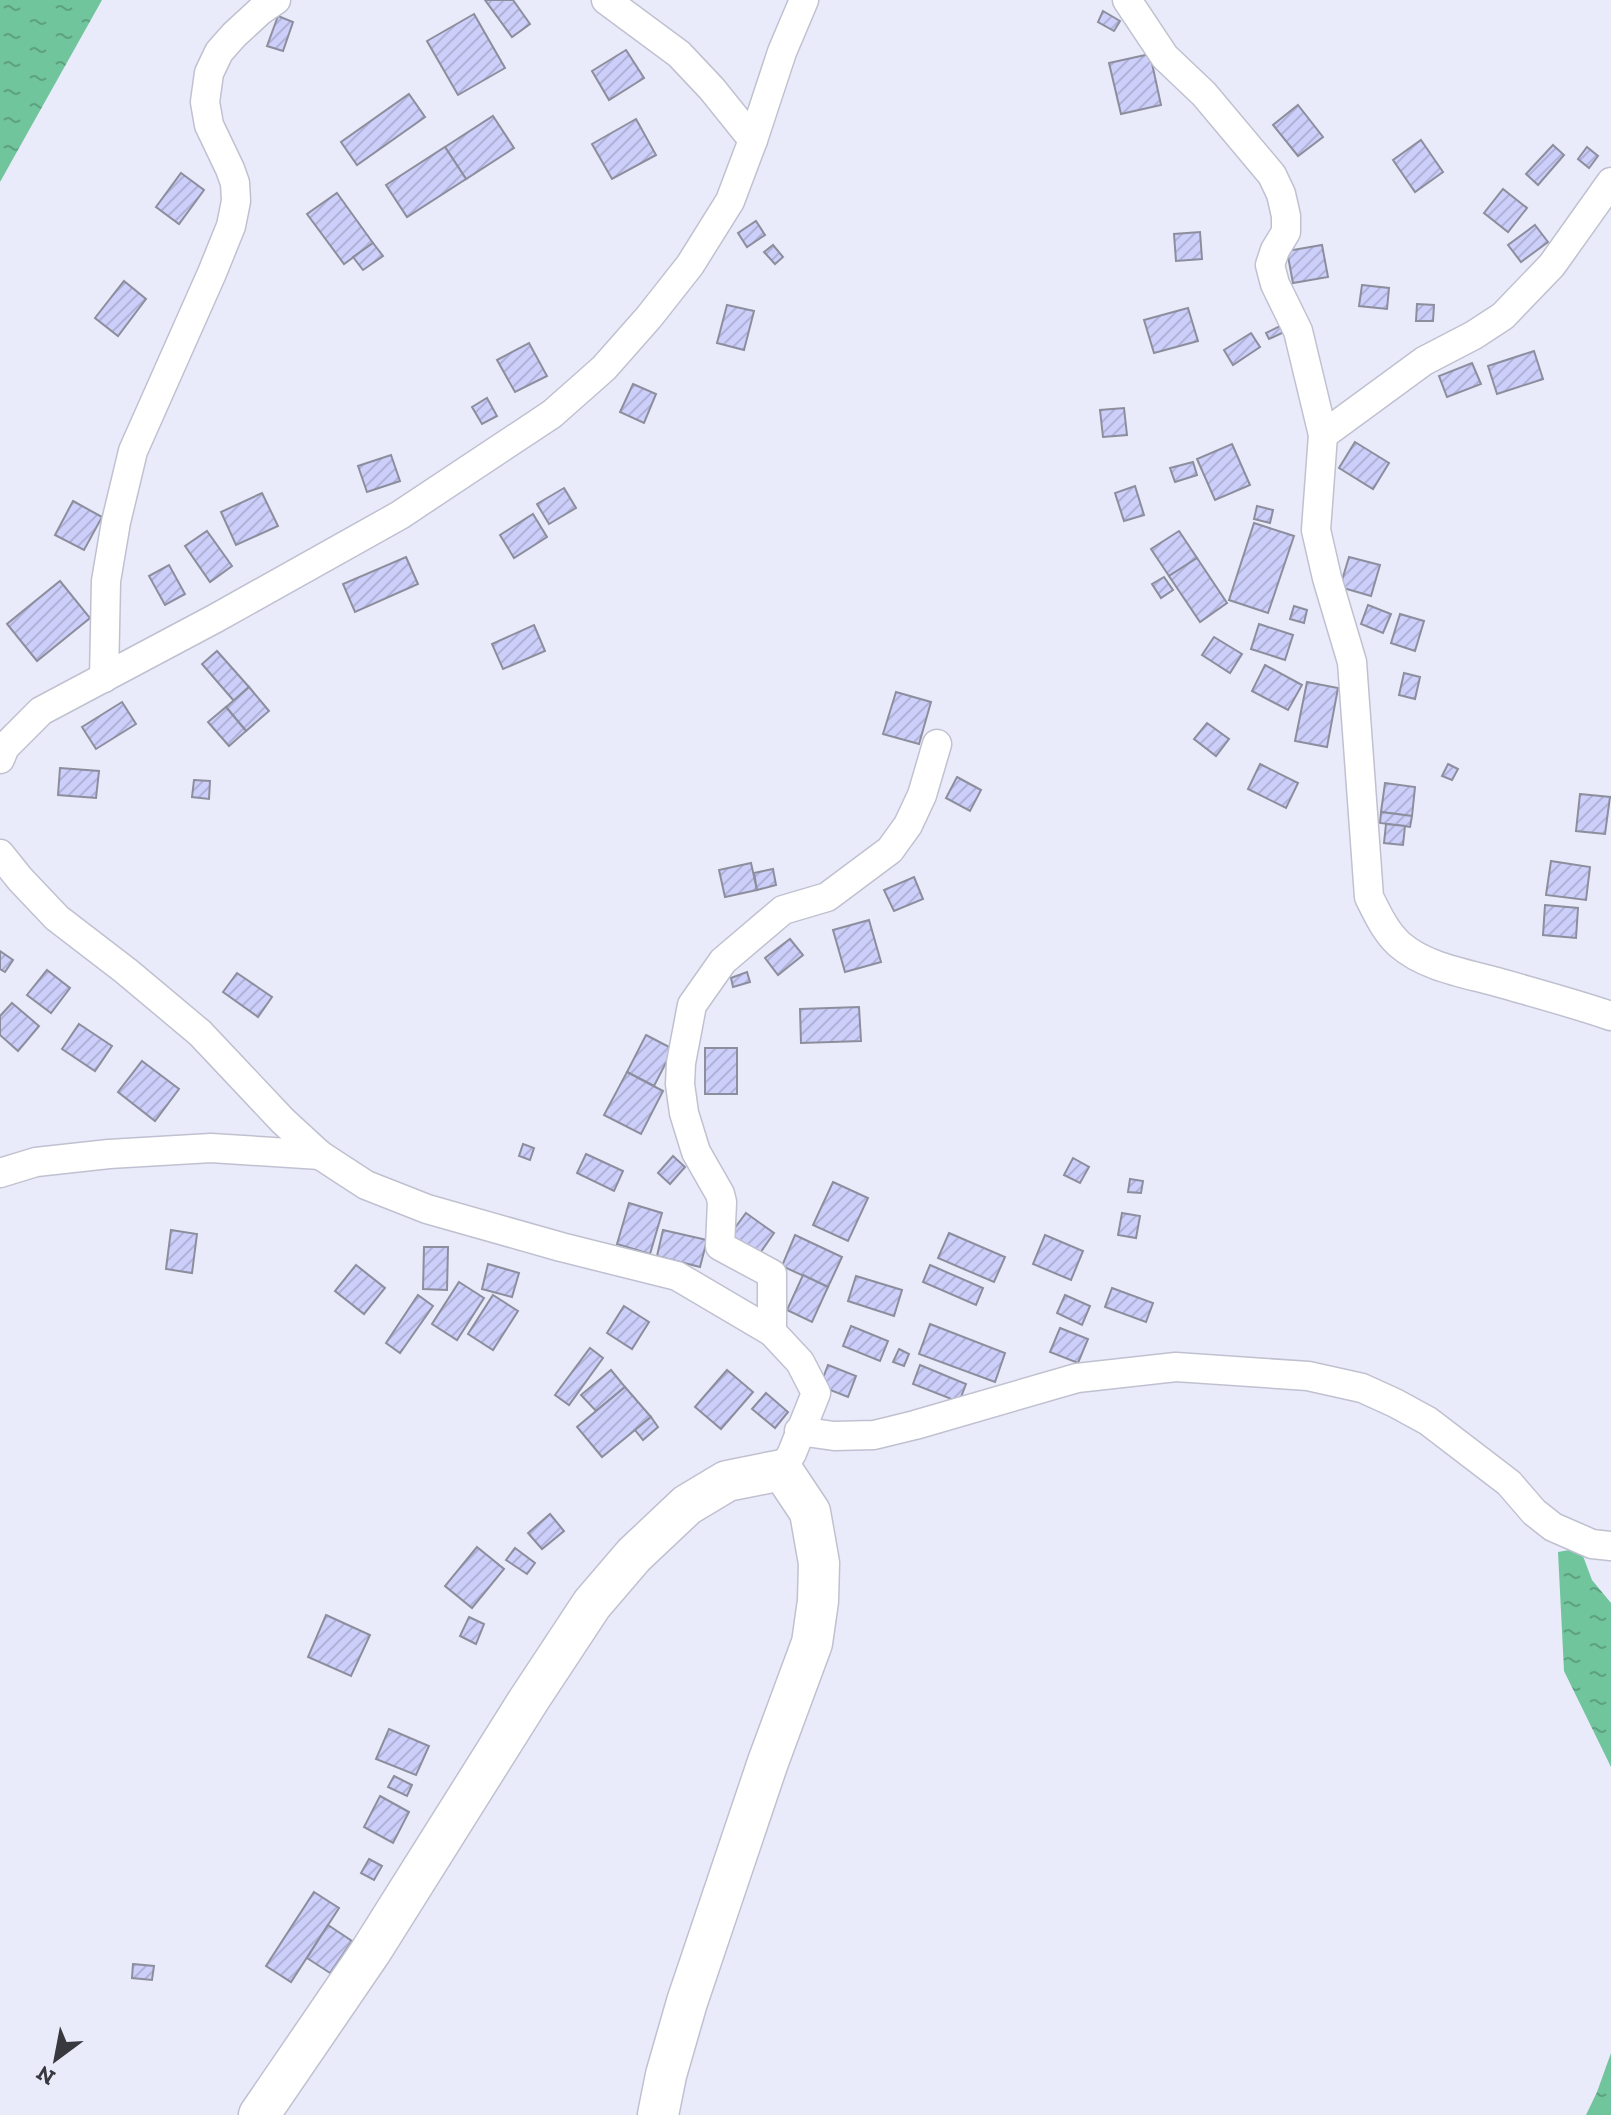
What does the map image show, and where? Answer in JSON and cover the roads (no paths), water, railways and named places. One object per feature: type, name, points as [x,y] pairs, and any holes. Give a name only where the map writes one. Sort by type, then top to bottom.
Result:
[{"type":"main road","points":[[259,2115],[371,1951],[592,1604],[634,1555],[687,1505],[727,1481],[782,1470],[810,1512],[819,1563],[812,1643],[687,2002],[658,2115]]},
{"type":"street","points":[[104,678],[106,581],[133,451],[231,226],[236,201],[235,183],[209,125],[205,102],[209,73],[219,52],[234,35],[276,0]]},
{"type":"street","points":[[606,0],[679,54],[753,140]]},
{"type":"street","points":[[0,759],[5,747],[41,711],[400,515],[552,414],[604,368],[690,265],[730,201],[782,52],[804,0]]},
{"type":"street","points":[[1127,0],[1165,57],[1214,106],[1272,175],[1281,194],[1286,232],[1270,265],[1275,284],[1298,331],[1323,435],[1316,530],[1352,662],[1369,897],[1381,923],[1398,943],[1441,967],[1611,1016]]},
{"type":"street","points":[[1323,435],[1424,361],[1503,316],[1552,265],[1611,182]]},
{"type":"street","points":[[772,1332],[772,1274],[720,1246],[720,1194],[696,1152],[684,1113],[680,1084],[692,1005],[723,961],[783,910],[827,897],[890,850],[908,825],[922,795],[937,744]]},
{"type":"street","points":[[0,854],[57,918],[200,1033],[283,1121],[320,1155],[366,1185],[427,1209],[677,1276],[772,1332],[800,1362],[816,1393],[782,1470]]},
{"type":"street","points":[[0,1173],[36,1162],[138,1152],[211,1148],[320,1155]]},
{"type":"street","points":[[799,1431],[834,1436],[874,1435],[1077,1378],[1176,1367],[1308,1376],[1362,1388],[1417,1415],[1509,1483],[1534,1512],[1553,1527],[1592,1544],[1611,1546]]},
{"type":"water","points":[[0,0],[102,0],[0,182]]},
{"type":"water","points":[[1580,1548],[1592,1580],[1611,1603],[1611,1767],[1564,1671],[1558,1552]]},
{"type":"water","points":[[1611,2053],[1611,2115],[1586,2115],[1597,2092]]}]
